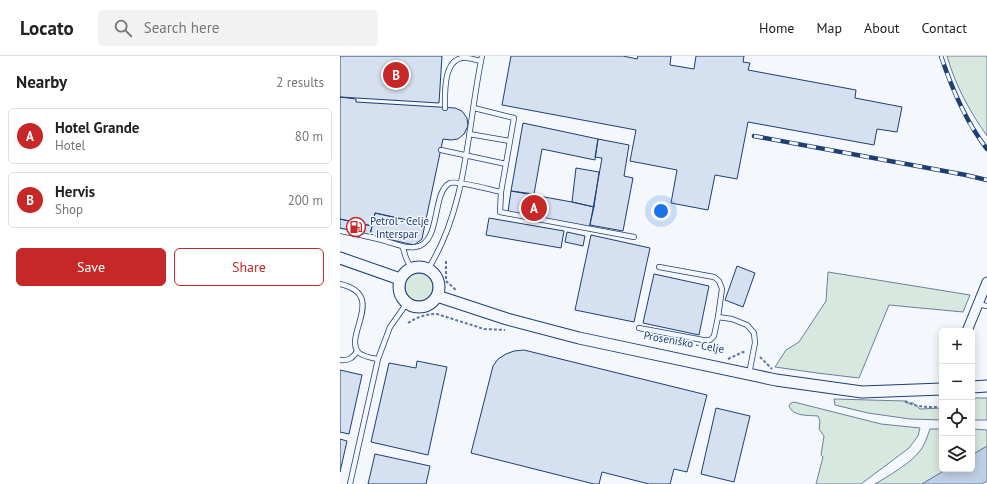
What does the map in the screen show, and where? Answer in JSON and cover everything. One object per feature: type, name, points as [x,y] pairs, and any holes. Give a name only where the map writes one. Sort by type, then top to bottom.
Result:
[{"type":"street","points":[[340,258],[400,279]]},
{"type":"street","points":[[417,267],[428,270],[436,276],[438,281],[439,286],[437,296],[429,304],[423,307],[418,307],[407,303],[399,292],[398,286],[400,279],[411,268],[417,267]]},
{"type":"street","points":[[969,328],[982,305],[987,282]]},
{"type":"street","points":[[437,296],[507,319],[580,338],[776,380],[862,392],[939,389]]},
{"type":"street","points":[[975,387],[987,386]]},
{"type":"lane","points":[[428,270],[437,256],[451,223],[466,156],[481,58],[461,57],[455,62],[450,69],[446,80],[445,108]]},
{"type":"lane","points":[[474,108],[514,118],[501,192],[500,212],[634,238]]},
{"type":"lane","points":[[469,134],[510,141]]},
{"type":"lane","points":[[441,150],[506,164]]},
{"type":"lane","points":[[340,231],[390,242],[403,248],[416,247],[425,243],[431,233],[444,187],[450,182],[461,182],[501,192]]},
{"type":"lane","points":[[403,248],[411,268]]},
{"type":"lane","points":[[639,328],[703,340],[710,340],[714,336],[722,289],[720,281],[714,277],[660,267]]},
{"type":"lane","points":[[340,284],[349,286],[356,291],[362,298],[363,307],[356,340],[357,351],[354,357],[348,360],[340,360]]},
{"type":"lane","points":[[350,484],[378,359],[390,327],[407,303]]},
{"type":"lane","points":[[718,317],[732,319],[747,325],[754,333],[755,343],[749,374]]},
{"type":"lane","points":[[357,351],[362,355],[378,359]]},
{"type":"path","points":[[446,261],[446,281],[461,293]]},
{"type":"path","name":"Proseniško - Celje","points":[[728,359],[743,352],[752,354]]},
{"type":"path","points":[[752,354],[762,358],[773,370]]},
{"type":"shaded area","points":[[947,56],[987,56],[987,136],[974,117],[964,98]]},
{"type":"shaded area","points":[[828,272],[970,295],[963,312],[889,305],[859,378],[775,367],[786,350],[799,342],[826,301]]},
{"type":"shaded area","points":[[419,273],[429,277],[433,287],[429,297],[419,301],[409,297],[405,287],[409,277]]},
{"type":"shaded area","points":[[987,398],[987,420],[975,420],[975,399]]},
{"type":"shaded area","points":[[834,399],[905,401],[906,403],[913,403],[920,409],[939,408],[939,420],[910,419],[868,413],[835,405]]},
{"type":"shaded area","points":[[794,402],[881,424],[920,428],[918,436],[909,448],[861,484],[816,484],[823,457],[821,455],[824,436],[819,429],[820,421],[818,416],[801,415],[791,410],[789,406]]},
{"type":"shaded area","points":[[930,429],[939,429],[939,472],[942,472],[922,484],[875,484],[916,456],[926,441]]},
{"type":"shaded area","points":[[975,429],[987,430],[987,446],[975,453]]},
{"type":"water","points":[[987,446],[987,481],[982,484],[922,484],[942,472],[975,472],[975,453]]},
{"type":"building","points":[[340,56],[442,56],[439,103],[340,97]]},
{"type":"building","points":[[511,56],[623,56],[637,59],[638,56],[671,56],[670,65],[694,69],[696,56],[744,56],[743,62],[750,63],[748,70],[856,90],[855,98],[902,107],[897,132],[877,129],[874,145],[748,122],[737,179],[715,175],[708,210],[671,203],[677,170],[630,161],[636,130],[502,105]]},
{"type":"building","points":[[340,97],[356,99],[356,102],[455,108],[462,111],[467,118],[468,126],[464,134],[458,139],[443,139],[425,224],[375,213],[372,226],[340,219]]},
{"type":"building","points":[[523,123],[598,139],[595,160],[542,149],[534,194],[511,191]]},
{"type":"building","points":[[598,139],[629,145],[624,176],[633,178],[623,231],[590,225],[602,158],[595,157]]},
{"type":"building","points":[[576,168],[599,172],[594,207],[572,202]]},
{"type":"building","points":[[511,191],[594,207],[589,228],[508,212]]},
{"type":"building","points":[[375,213],[425,224],[422,239],[414,245],[370,235]]},
{"type":"building","points":[[489,218],[564,231],[561,248],[486,235]]},
{"type":"building","name":"Petrol - Celje - Interspar","points":[[340,219],[372,226],[370,235],[340,228]]},
{"type":"building","points":[[567,232],[585,236],[583,246],[565,242]]},
{"type":"building","points":[[591,235],[650,248],[634,322],[575,310]]},
{"type":"building","points":[[737,266],[755,273],[743,307],[725,300]]},
{"type":"building","points":[[654,274],[709,286],[699,335],[643,323]]},
{"type":"building","points":[[524,350],[707,395],[687,472],[674,469],[670,484],[649,484],[602,472],[599,484],[594,484],[471,453],[493,366],[498,359],[506,354]]},
{"type":"building","points":[[417,361],[447,367],[428,455],[371,442],[389,363],[416,368]]},
{"type":"building","points":[[340,370],[362,375],[349,434],[340,432]]},
{"type":"building","points":[[716,408],[750,416],[734,482],[701,474]]},
{"type":"building","points":[[340,439],[347,441],[340,472]]},
{"type":"building","points":[[375,454],[430,466],[426,484],[368,484]]},
{"type":"railway","points":[[941,56],[960,105],[972,128],[987,149]]},
{"type":"railway","points":[[754,136],[987,180]]},
{"type":"place","name":"Hervis","points":[[396,75]]},
{"type":"place","name":"Hotel Grande","points":[[534,208]]},
{"type":"place","name":"Petrol - Celje - Interspar","points":[[356,227]]}]
